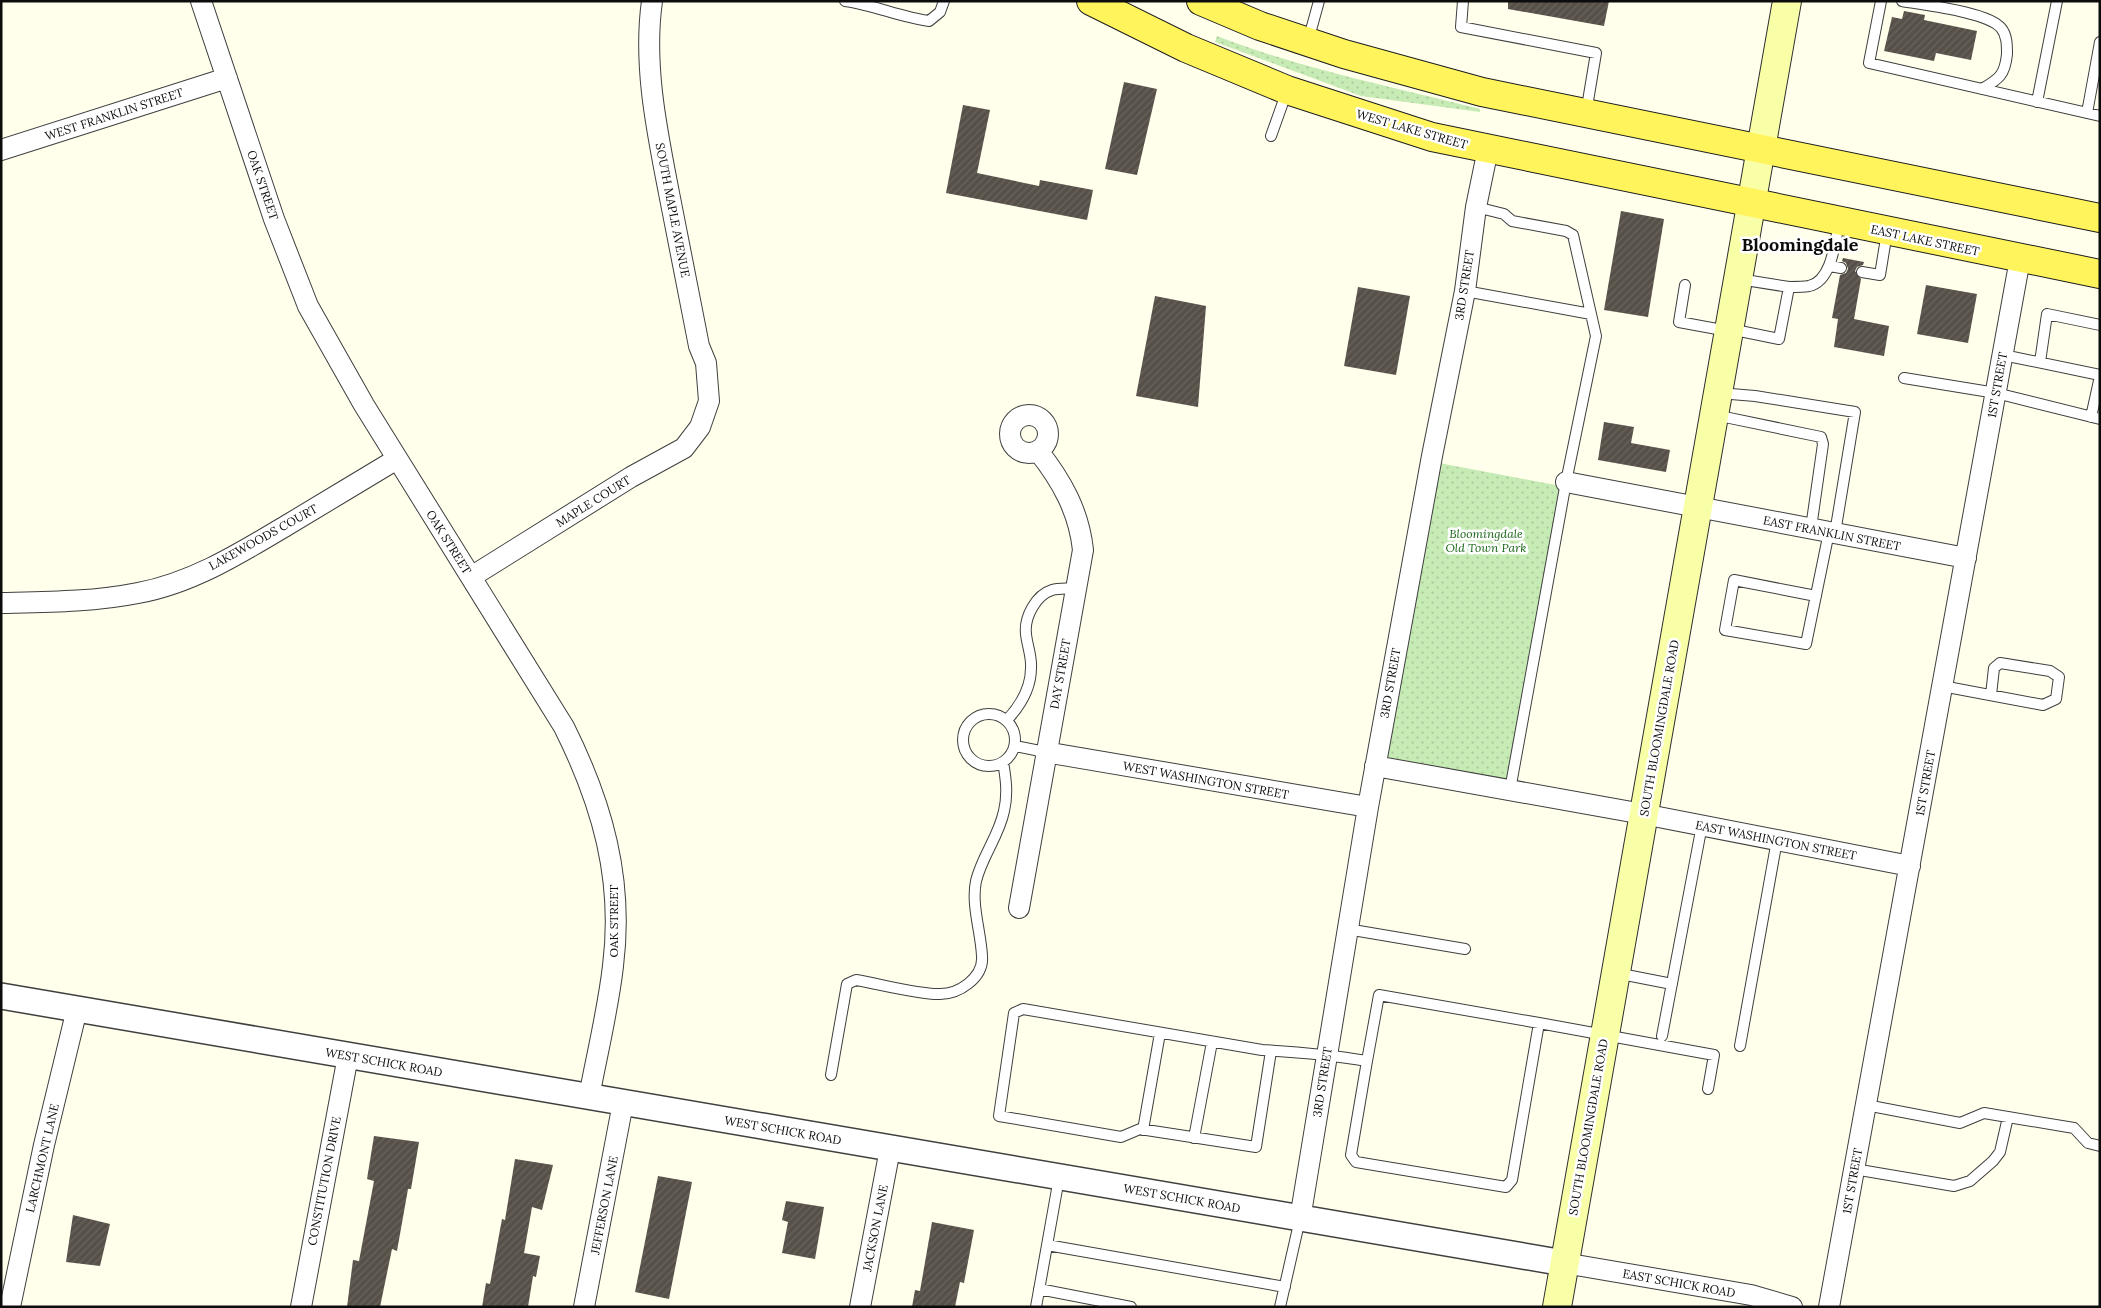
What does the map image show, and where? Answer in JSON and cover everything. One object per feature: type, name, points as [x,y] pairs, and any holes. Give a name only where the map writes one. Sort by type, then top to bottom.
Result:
[{"type":"main road","name":"WEST LAKE STREET","points":[[1091,1],[1186,48],[1287,90],[1403,128],[1488,149],[1751,202]]},
{"type":"main road","points":[[1201,1],[1260,26],[1308,42],[1370,62],[1482,92],[2100,218]]},
{"type":"main road","name":"SOUTH BLOOMINGDALE ROAD","points":[[1556,1307],[1787,1]]},
{"type":"main road","name":"EAST LAKE STREET","points":[[1751,202],[1887,232],[2100,274]]},
{"type":"street","name":"OAK STREET","points":[[201,1],[274,220],[308,306],[397,459],[564,727],[586,771],[603,824],[613,874],[616,929],[613,966],[589,1097]]},
{"type":"street","name":"SOUTH MAPLE AVENUE","points":[[652,1],[650,52],[652,96],[699,346],[708,372],[709,401],[704,416]]},
{"type":"street","name":"WEST FRANKLIN STREET","points":[[1,150],[227,78]]},
{"type":"street","name":"3RD STREET","points":[[1300,1218],[1375,766],[1432,456],[1465,291],[1476,207],[1488,149]]},
{"type":"street","name":"1ST STREET","points":[[1829,1307],[2020,259]]},
{"type":"street","name":"MAPLE COURT","points":[[471,577],[631,477],[684,448],[700,427],[704,416]]},
{"type":"street","name":"DAY STREET","points":[[1019,908],[1045,752],[1083,550],[1075,510],[1038,451]]},
{"type":"street","name":"LAKEWOODS COURT","points":[[1,603],[91,600],[139,593],[172,584],[206,570],[247,549],[397,459]]},
{"type":"street","points":[[1566,482],[1698,507]]},
{"type":"street","name":"EAST FRANKLIN STREET","points":[[1698,507],[1966,558]]},
{"type":"street","name":"WEST WASHINGTON STREET","points":[[1045,752],[1368,807]]},
{"type":"street","points":[[1375,766],[1643,814]]},
{"type":"street","name":"EAST WASHINGTON STREET","points":[[1643,814],[1910,866]]},
{"type":"street","name":"WEST SCHICK ROAD","points":[[1,996],[1564,1263]]},
{"type":"street","name":"LARCHMONT LANE","points":[[10,1307],[44,1145],[77,1010]]},
{"type":"street","name":"CONSTITUTION DRIVE","points":[[301,1307],[348,1056]]},
{"type":"street","name":"JEFFERSON LANE","points":[[584,1307],[623,1103]]},
{"type":"street","name":"JACKSON LANE","points":[[860,1307],[890,1148]]},
{"type":"street","name":"EAST SCHICK ROAD","points":[[1564,1263],[1751,1295],[1792,1307]]},
{"type":"lane","points":[[845,1],[864,4],[928,21],[940,12],[944,1]]},
{"type":"lane","points":[[1308,42],[1319,1]]},
{"type":"lane","points":[[1463,1],[1461,27],[1596,53],[1586,113]]},
{"type":"lane","points":[[1881,1],[1869,63],[2100,116]]},
{"type":"lane","points":[[1902,1],[1981,16],[2001,28],[2007,42],[2006,61],[2001,77],[1982,89]]},
{"type":"lane","points":[[2038,102],[2057,1]]},
{"type":"lane","points":[[2087,113],[2100,42]]},
{"type":"lane","points":[[1271,136],[1287,90]]},
{"type":"lane","points":[[1476,207],[1504,214],[1512,220],[1566,231],[1573,235],[1596,336],[1566,482],[1510,790]]},
{"type":"lane","points":[[1738,278],[1789,287],[1811,286],[1830,266],[1839,222]]},
{"type":"lane","points":[[1862,272],[1880,275],[1887,232]]},
{"type":"lane","points":[[1830,266],[1841,268]]},
{"type":"lane","points":[[1685,285],[1679,322],[1779,339],[1789,287]]},
{"type":"lane","points":[[1465,291],[1591,314]]},
{"type":"lane","points":[[2040,362],[2047,314],[2100,325]]},
{"type":"lane","points":[[1904,378],[1996,393],[2095,418],[2100,375],[2003,355]]},
{"type":"lane","points":[[1717,404],[1755,396],[1854,412],[1825,531],[1816,596],[1806,644],[1725,630],[1734,580],[1816,596]]},
{"type":"lane","points":[[1717,404],[1821,437],[1823,444],[1825,531]]},
{"type":"lane","points":[[1007,720],[1019,707],[1026,691],[1031,668],[1025,631],[1030,612],[1037,599],[1052,590],[1076,588]]},
{"type":"lane","points":[[1942,686],[2043,705],[2056,699],[2059,677],[2050,671],[2000,664],[1994,668],[1990,695]]},
{"type":"lane","points":[[990,713],[1007,720],[1013,726],[1016,735],[1015,746],[1013,753],[1003,762],[991,766],[975,762],[968,756],[962,740],[967,724],[981,714],[990,713]]},
{"type":"lane","points":[[1015,746],[1045,752]]},
{"type":"lane","points":[[831,1075],[847,984],[856,980],[939,994],[960,989],[977,976],[983,960],[976,906],[976,883],[984,854],[1004,812],[1007,785],[1003,762]]},
{"type":"lane","points":[[1662,1036],[1702,825]]},
{"type":"lane","points":[[1740,1046],[1777,840]]},
{"type":"lane","points":[[1348,929],[1465,949]]},
{"type":"lane","points":[[1615,973],[1672,984]]},
{"type":"lane","points":[[1539,1023],[1512,1180],[1506,1187],[1356,1162],[1351,1155],[1379,994],[1604,1034],[1714,1055],[1708,1089]]},
{"type":"lane","points":[[1271,1051],[1256,1147],[1143,1130],[1120,1137],[999,1116],[1014,1013],[1023,1008],[1212,1042],[1271,1051],[1327,1054],[1367,1061]]},
{"type":"lane","points":[[1143,1130],[1160,1033]]},
{"type":"lane","points":[[1194,1138],[1212,1042]]},
{"type":"lane","points":[[1866,1105],[1960,1123],[1984,1113],[2074,1128],[2088,1143],[2100,1146]]},
{"type":"lane","points":[[1854,1169],[1954,1186],[1970,1182],[2000,1152],[2008,1117]]},
{"type":"lane","points":[[1036,1307],[1059,1178]]},
{"type":"lane","points":[[1282,1306],[1300,1218]]},
{"type":"lane","points":[[1047,1245],[1285,1287]]},
{"type":"lane","points":[[1039,1289],[1131,1307]]},
{"type":"green space","points":[[1217,36],[1314,68],[1480,109],[1480,112],[1361,96],[1215,42]]},
{"type":"green space","name":"Bloomingdale Old Town Park","points":[[1434,462],[1561,486],[1506,781],[1382,760]]},
{"type":"building","points":[[1508,1],[1609,1],[1604,26],[1508,9]]},
{"type":"building","points":[[1904,11],[1925,15],[1924,20],[1977,31],[1971,60],[1936,53],[1934,61],[1884,51],[1892,17],[1902,19]]},
{"type":"building","points":[[1124,82],[1157,89],[1137,175],[1105,169]]},
{"type":"building","points":[[963,105],[990,110],[977,173],[1039,186],[1040,180],[1093,190],[1087,220],[946,193]]},
{"type":"building","points":[[1621,211],[1664,219],[1648,317],[1604,310]]},
{"type":"building","points":[[1843,258],[1864,262],[1855,271],[1861,279],[1854,319],[1889,326],[1884,356],[1834,347],[1838,319],[1832,318],[1840,275],[1846,273],[1848,269],[1846,263],[1842,261]]},
{"type":"building","points":[[1926,285],[1977,294],[1968,343],[1917,334]]},
{"type":"building","points":[[1358,287],[1410,296],[1396,375],[1344,366]]},
{"type":"building","points":[[1155,296],[1206,306],[1198,407],[1136,396]]},
{"type":"building","points":[[1604,422],[1634,427],[1631,443],[1670,450],[1666,472],[1598,460]]},
{"type":"building","points":[[374,1136],[419,1142],[397,1251],[392,1249],[380,1307],[347,1307],[353,1260],[359,1261],[374,1181],[367,1179]]},
{"type":"building","points":[[515,1159],[553,1165],[542,1210],[532,1207],[524,1253],[540,1256],[536,1277],[533,1276],[528,1307],[482,1307],[486,1283],[490,1284],[502,1219],[505,1220]]},
{"type":"building","points":[[658,1176],[692,1182],[669,1299],[635,1292]]},
{"type":"building","points":[[786,1201],[824,1207],[815,1259],[782,1253],[788,1222],[782,1220]]},
{"type":"building","points":[[73,1215],[110,1224],[100,1266],[66,1262]]},
{"type":"building","points":[[932,1222],[974,1230],[964,1283],[960,1282],[955,1307],[912,1307],[915,1290],[920,1291]]},
{"type":"district","name":"Bloomingdale","points":[[1800,244]]}]
